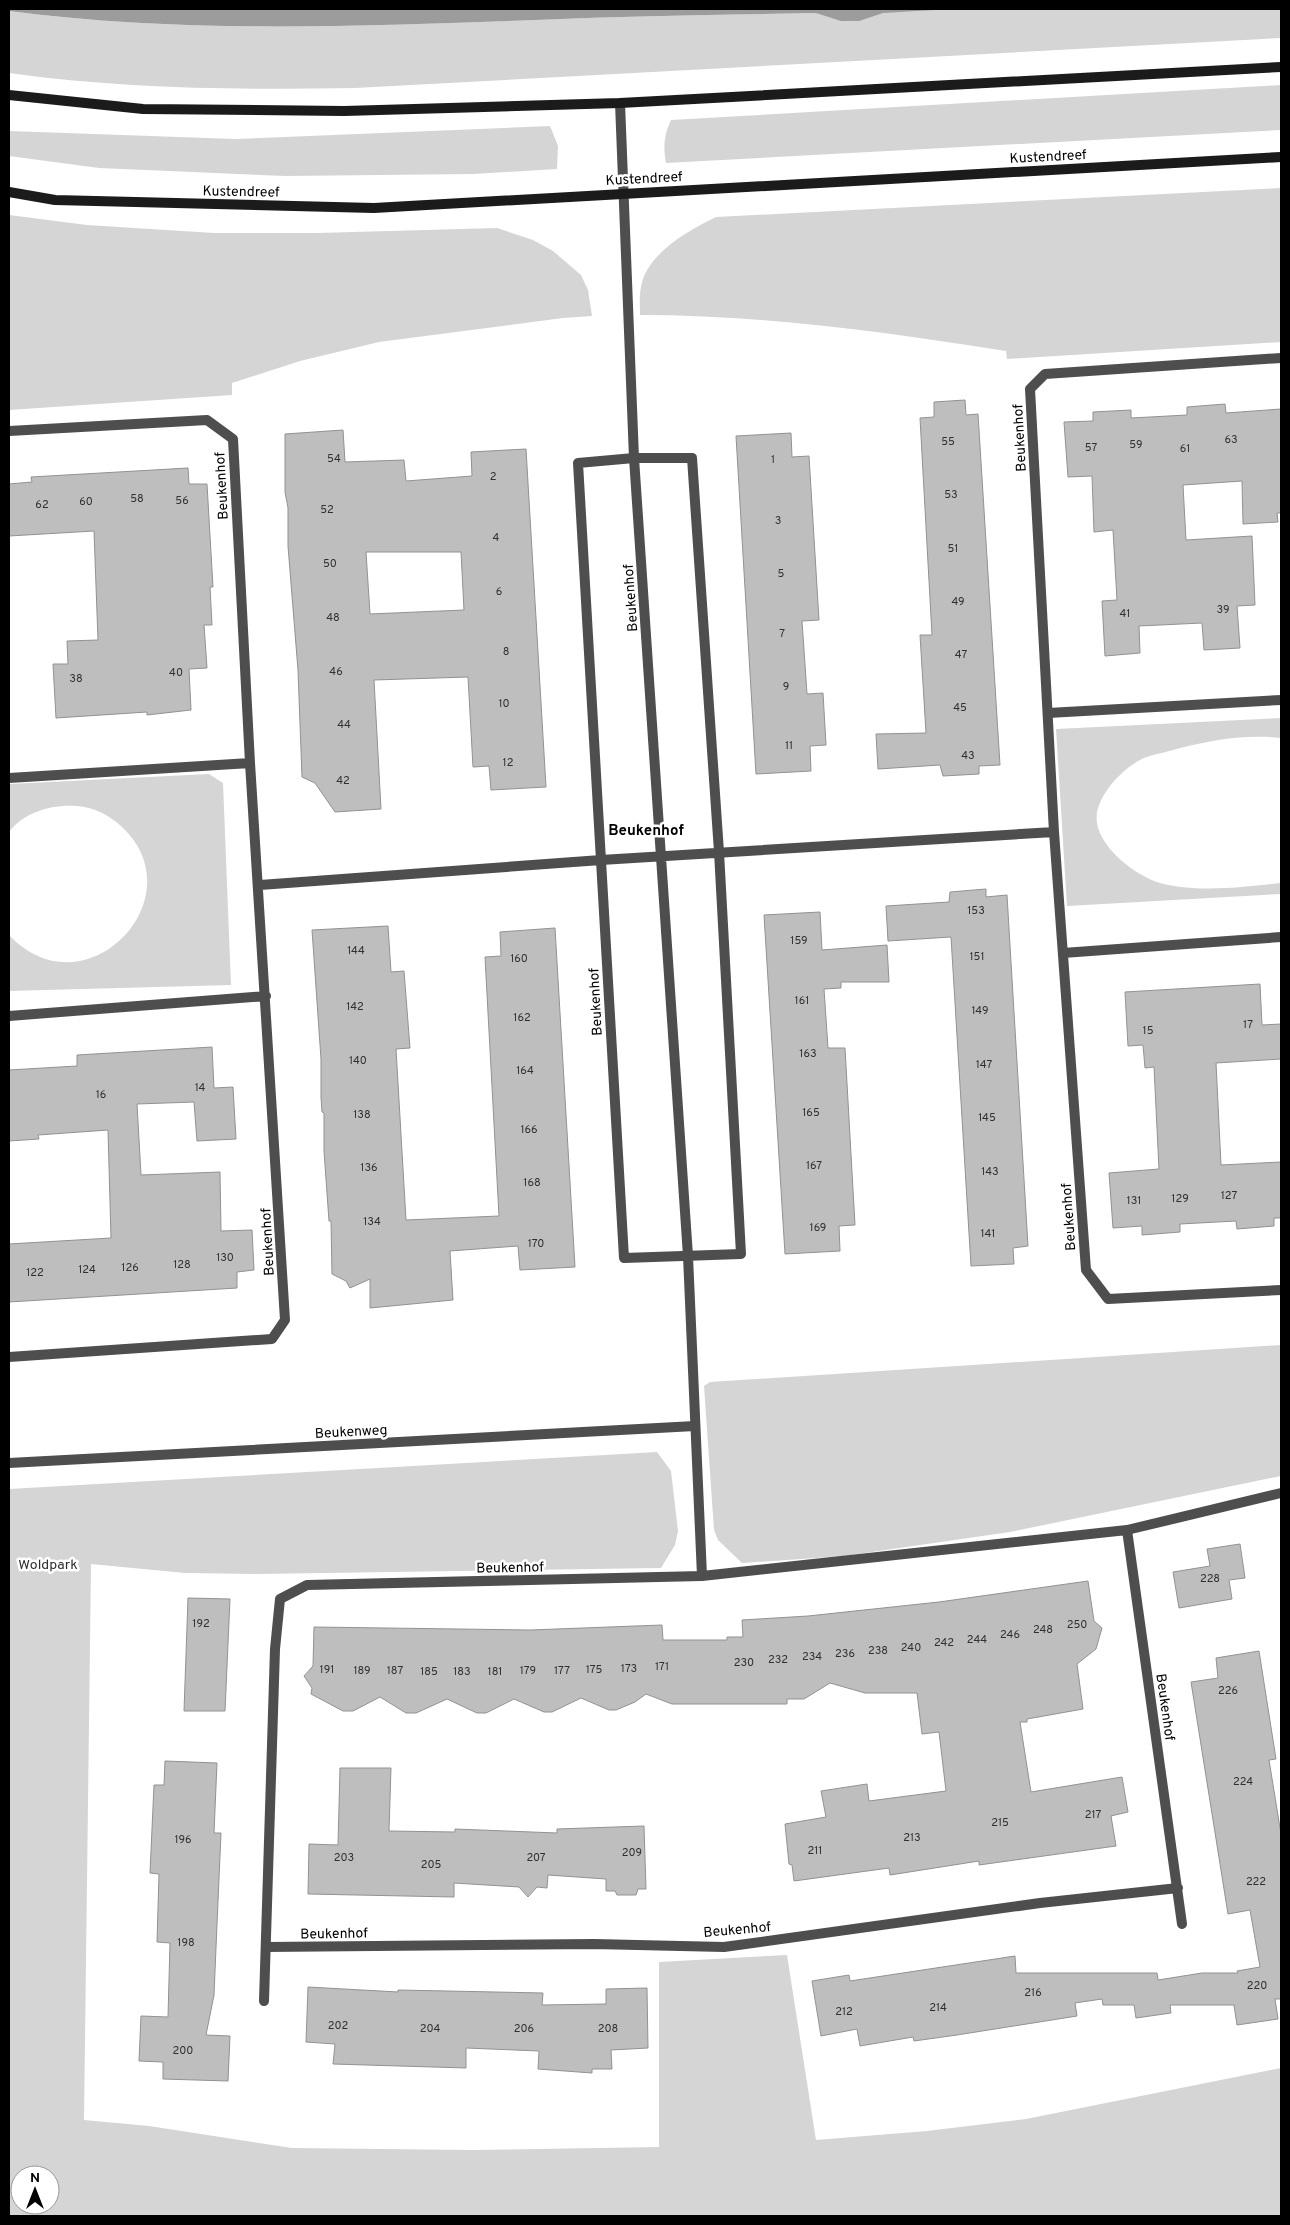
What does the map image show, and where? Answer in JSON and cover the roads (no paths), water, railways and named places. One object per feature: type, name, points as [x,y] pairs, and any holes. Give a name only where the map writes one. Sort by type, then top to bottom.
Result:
[{"type":"main road","points":[[9,95],[143,109],[344,111],[620,103],[1281,67]]},
{"type":"main road","name":"Kustendreef","points":[[9,192],[55,200],[374,208],[1281,157]]},
{"type":"street","name":"Beukenhof","points":[[620,103],[634,458],[688,1256],[702,1576]]},
{"type":"street","name":"Beukenhof","points":[[1281,358],[1045,374],[1030,389],[1054,832],[1086,1270],[1108,1299],[1281,1290]]},
{"type":"street","name":"Beukenhof","points":[[9,431],[207,420],[233,439],[250,763],[260,885],[286,1320],[272,1339],[9,1357]]},
{"type":"street","name":"Beukenhof","points":[[634,458],[692,458],[719,852],[741,1254],[624,1258],[578,463],[634,458]]},
{"type":"street","points":[[1048,713],[1281,700]]},
{"type":"street","points":[[9,778],[250,763]]},
{"type":"street","points":[[260,885],[719,852],[1054,832]]},
{"type":"street","points":[[1063,953],[1281,937]]},
{"type":"street","points":[[9,1016],[266,996]]},
{"type":"street","name":"Beukenweg","points":[[9,1463],[695,1426]]},
{"type":"street","name":"Beukenhof","points":[[264,2001],[275,1649],[280,1599],[307,1585],[702,1576],[1127,1530],[1281,1493]]},
{"type":"street","name":"Beukenhof","points":[[1127,1530],[1182,1924]]},
{"type":"street","name":"Beukenhof","points":[[266,1947],[594,1944],[724,1947],[1040,1904],[1178,1888]]},
{"type":"district","name":"Beukenhof","points":[[646,830]]},
{"type":"park label","name":"Woldpark","points":[[48,1564]]}]
